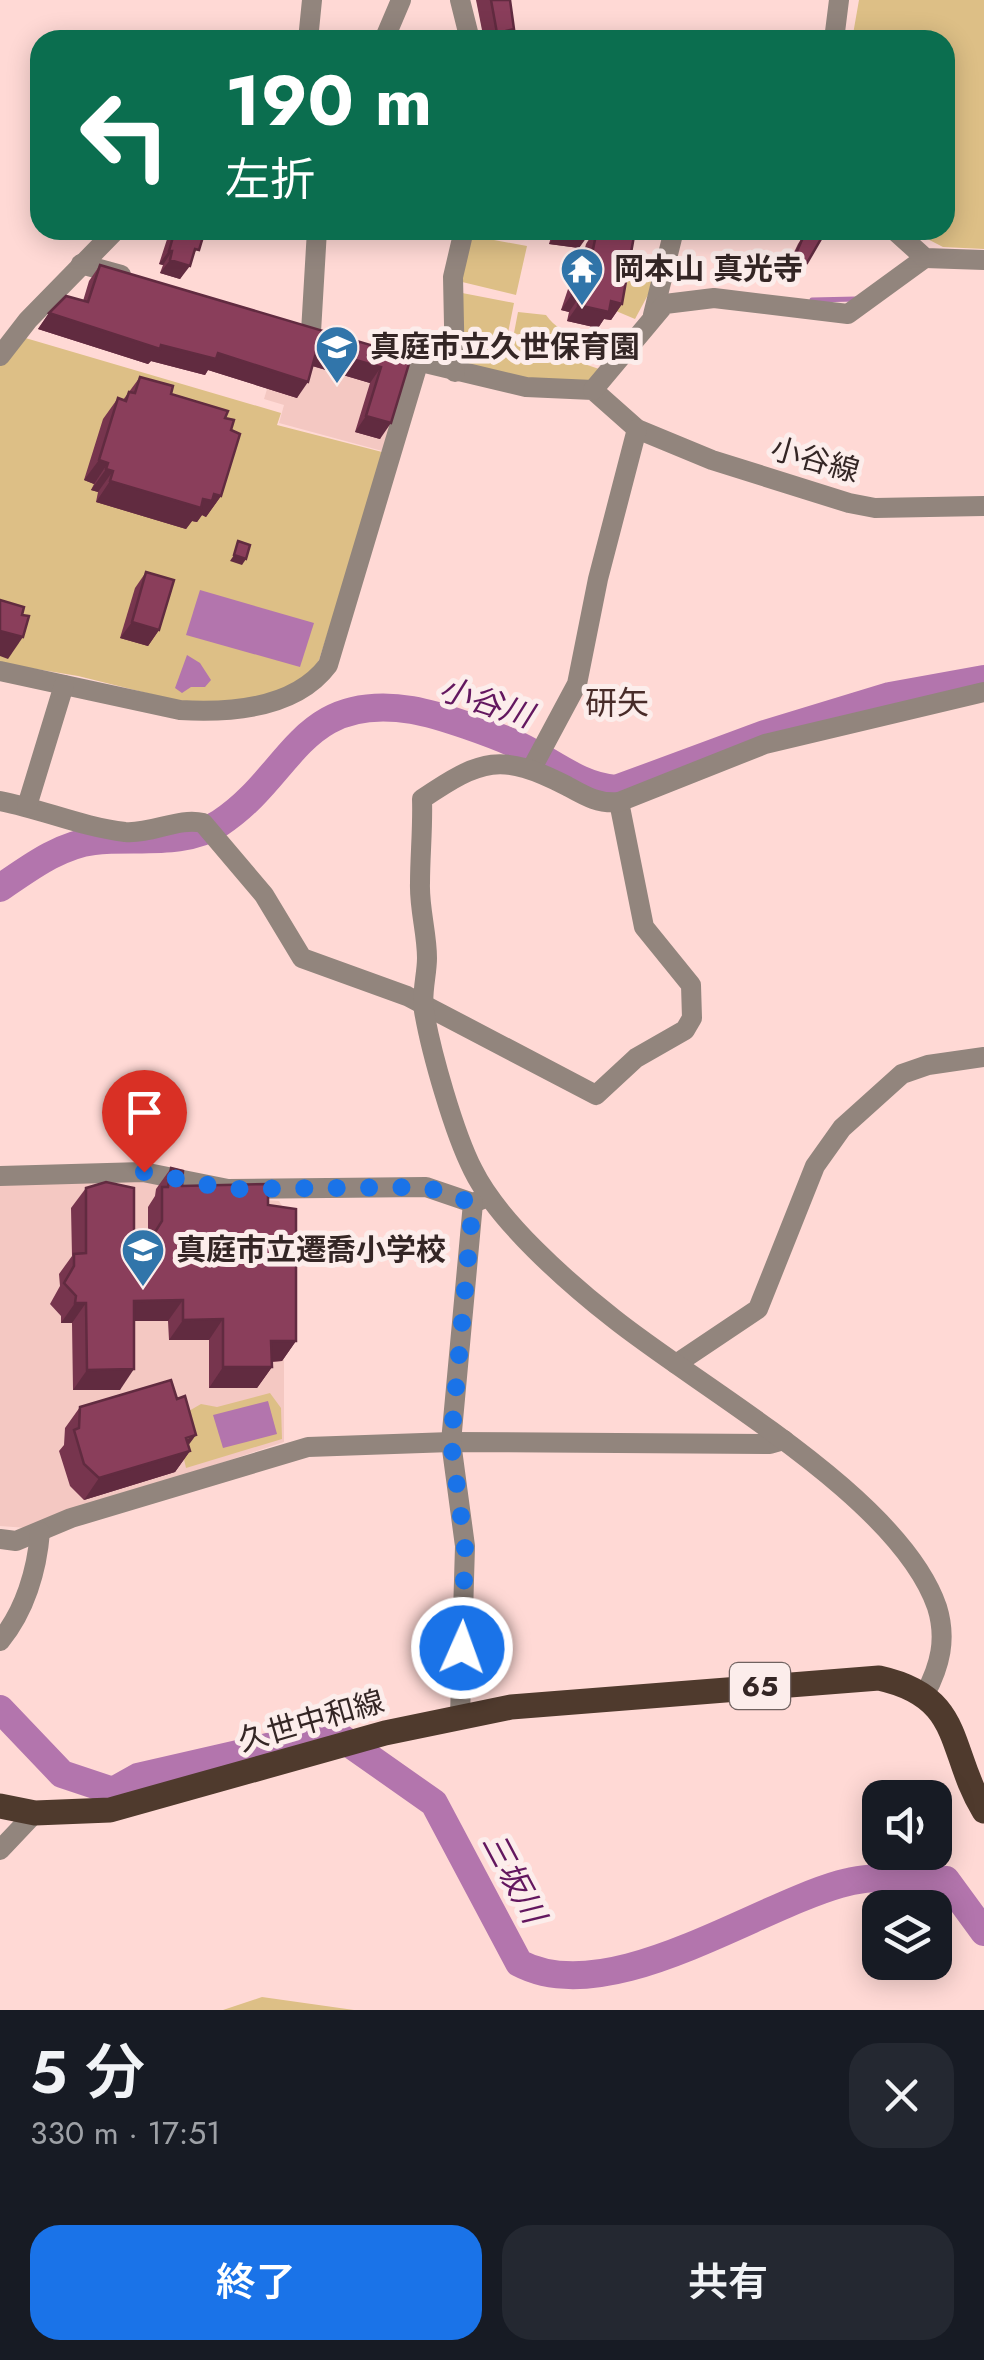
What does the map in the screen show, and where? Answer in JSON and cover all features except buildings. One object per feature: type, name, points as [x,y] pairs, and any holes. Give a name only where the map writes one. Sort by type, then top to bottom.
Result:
[{"type":"main road","name":"久世中和線","points":[[0,1806],[35,1814],[110,1810],[460,1716],[562,1702],[879,1678],[925,1694]]},
{"type":"main road","points":[[925,1694],[953,1730],[984,1811]]},
{"type":"street","points":[[309,30],[312,0]]},
{"type":"street","points":[[388,30],[401,0]]},
{"type":"street","points":[[460,0],[468,30]]},
{"type":"street","points":[[835,30],[839,0]]},
{"type":"street","points":[[0,356],[105,240]]},
{"type":"street","points":[[311,332],[316,240]]},
{"type":"street","points":[[455,372],[453,277],[462,240]]},
{"type":"street","points":[[652,318],[672,240]]},
{"type":"street","points":[[905,240],[925,258]]},
{"type":"street","points":[[364,348],[526,387],[593,390],[664,304],[714,298],[848,314],[925,258],[984,260]]},
{"type":"street","points":[[80,264],[146,282]]},
{"type":"street","points":[[0,671],[207,712],[290,697],[313,686],[328,665],[418,364]]},
{"type":"street","name":"小谷線","points":[[593,390],[637,429],[712,460],[849,503],[888,508],[984,506]]},
{"type":"street","points":[[532,768],[577,684],[598,579],[637,429]]},
{"type":"street","points":[[27,806],[64,685]]},
{"type":"street","points":[[460,1716],[465,1546],[451,1442],[482,1199],[424,1008],[427,957],[420,884],[422,800],[474,766],[496,761],[532,768],[600,804],[619,802],[765,744],[984,692]]},
{"type":"street","points":[[0,801],[129,832],[192,820],[204,823],[264,895],[302,958],[407,996],[596,1095],[636,1058],[685,1030],[692,1018],[691,984],[644,927],[619,802]]},
{"type":"street","points":[[676,1364],[758,1308],[814,1166],[842,1128],[902,1074],[928,1065],[984,1057]]},
{"type":"street","points":[[0,1176],[144,1172],[228,1189],[426,1187],[482,1199],[611,1317],[784,1440],[843,1488],[924,1580],[937,1608],[942,1635],[938,1671],[925,1694]]},
{"type":"street","points":[[0,1539],[16,1541],[70,1518],[308,1447],[451,1442],[770,1444],[784,1440]]},
{"type":"street","points":[[0,1641],[24,1603],[38,1557],[40,1532]]},
{"type":"street","points":[[0,1850],[35,1814]]},
{"type":"shaded area","points":[[859,0],[984,0],[984,249],[943,247],[929,240],[955,240],[955,30],[854,30]]},
{"type":"shaded area","points":[[465,240],[527,246],[516,295],[458,281]]},
{"type":"shaded area","points":[[625,258],[656,266],[649,293],[635,319],[616,311]]},
{"type":"shaded area","points":[[457,292],[514,303],[507,338],[602,370],[587,385],[569,386],[462,366]]},
{"type":"shaded area","points":[[518,312],[546,315],[570,333],[618,343],[602,364],[514,333]]},
{"type":"shaded area","name":"真庭市立久世保育園","points":[[286,327],[405,364],[386,452],[279,423],[284,405],[264,399]]},
{"type":"shaded area","points":[[22,337],[281,413],[277,425],[386,453],[319,660],[311,673],[274,694],[199,706],[78,676],[0,663],[0,362]]},
{"type":"shaded area","points":[[200,590],[314,623],[300,667],[186,635]]},
{"type":"shaded area","points":[[187,655],[200,663],[211,680],[205,687],[191,687],[182,693],[175,688]]},
{"type":"shaded area","name":"真庭市立遷喬小学校","points":[[145,1181],[213,1197],[279,1201],[284,1209],[284,1442],[27,1528],[0,1526],[0,1182]]},
{"type":"shaded area","points":[[270,1393],[281,1408],[282,1439],[186,1468],[175,1419],[201,1404],[217,1407]]},
{"type":"shaded area","points":[[268,1401],[277,1434],[223,1448],[213,1415]]},
{"type":"shaded area","points":[[262,1997],[354,2010],[223,2010]]},
{"type":"waterway","points":[[812,300],[856,299]]},
{"type":"waterway","name":"小谷川","points":[[0,888],[44,859],[81,843],[175,838],[220,823],[245,804],[301,742],[321,725],[345,713],[374,708],[437,716],[520,746],[590,783],[616,789],[765,734],[890,696],[984,679]]},
{"type":"waterway","name":"三坂川","points":[[0,1709],[62,1774],[113,1791],[138,1777],[333,1732],[434,1803],[519,1963],[554,1974],[594,1974],[636,1965],[805,1896],[865,1879],[946,1880],[984,1932]]},
{"type":"place","name":"岡本山 真光寺","points":[[582,307]]},
{"type":"place","name":"真庭市立久世保育園","points":[[337,385]]},
{"type":"place","name":"真庭市立遷喬小学校","points":[[143,1288]]},
{"type":"district","name":"研矢","points":[[617,703]]},
{"type":"route","points":[[144,1172],[228,1189],[426,1187],[473,1203],[451,1442],[465,1546],[462,1648]]}]
